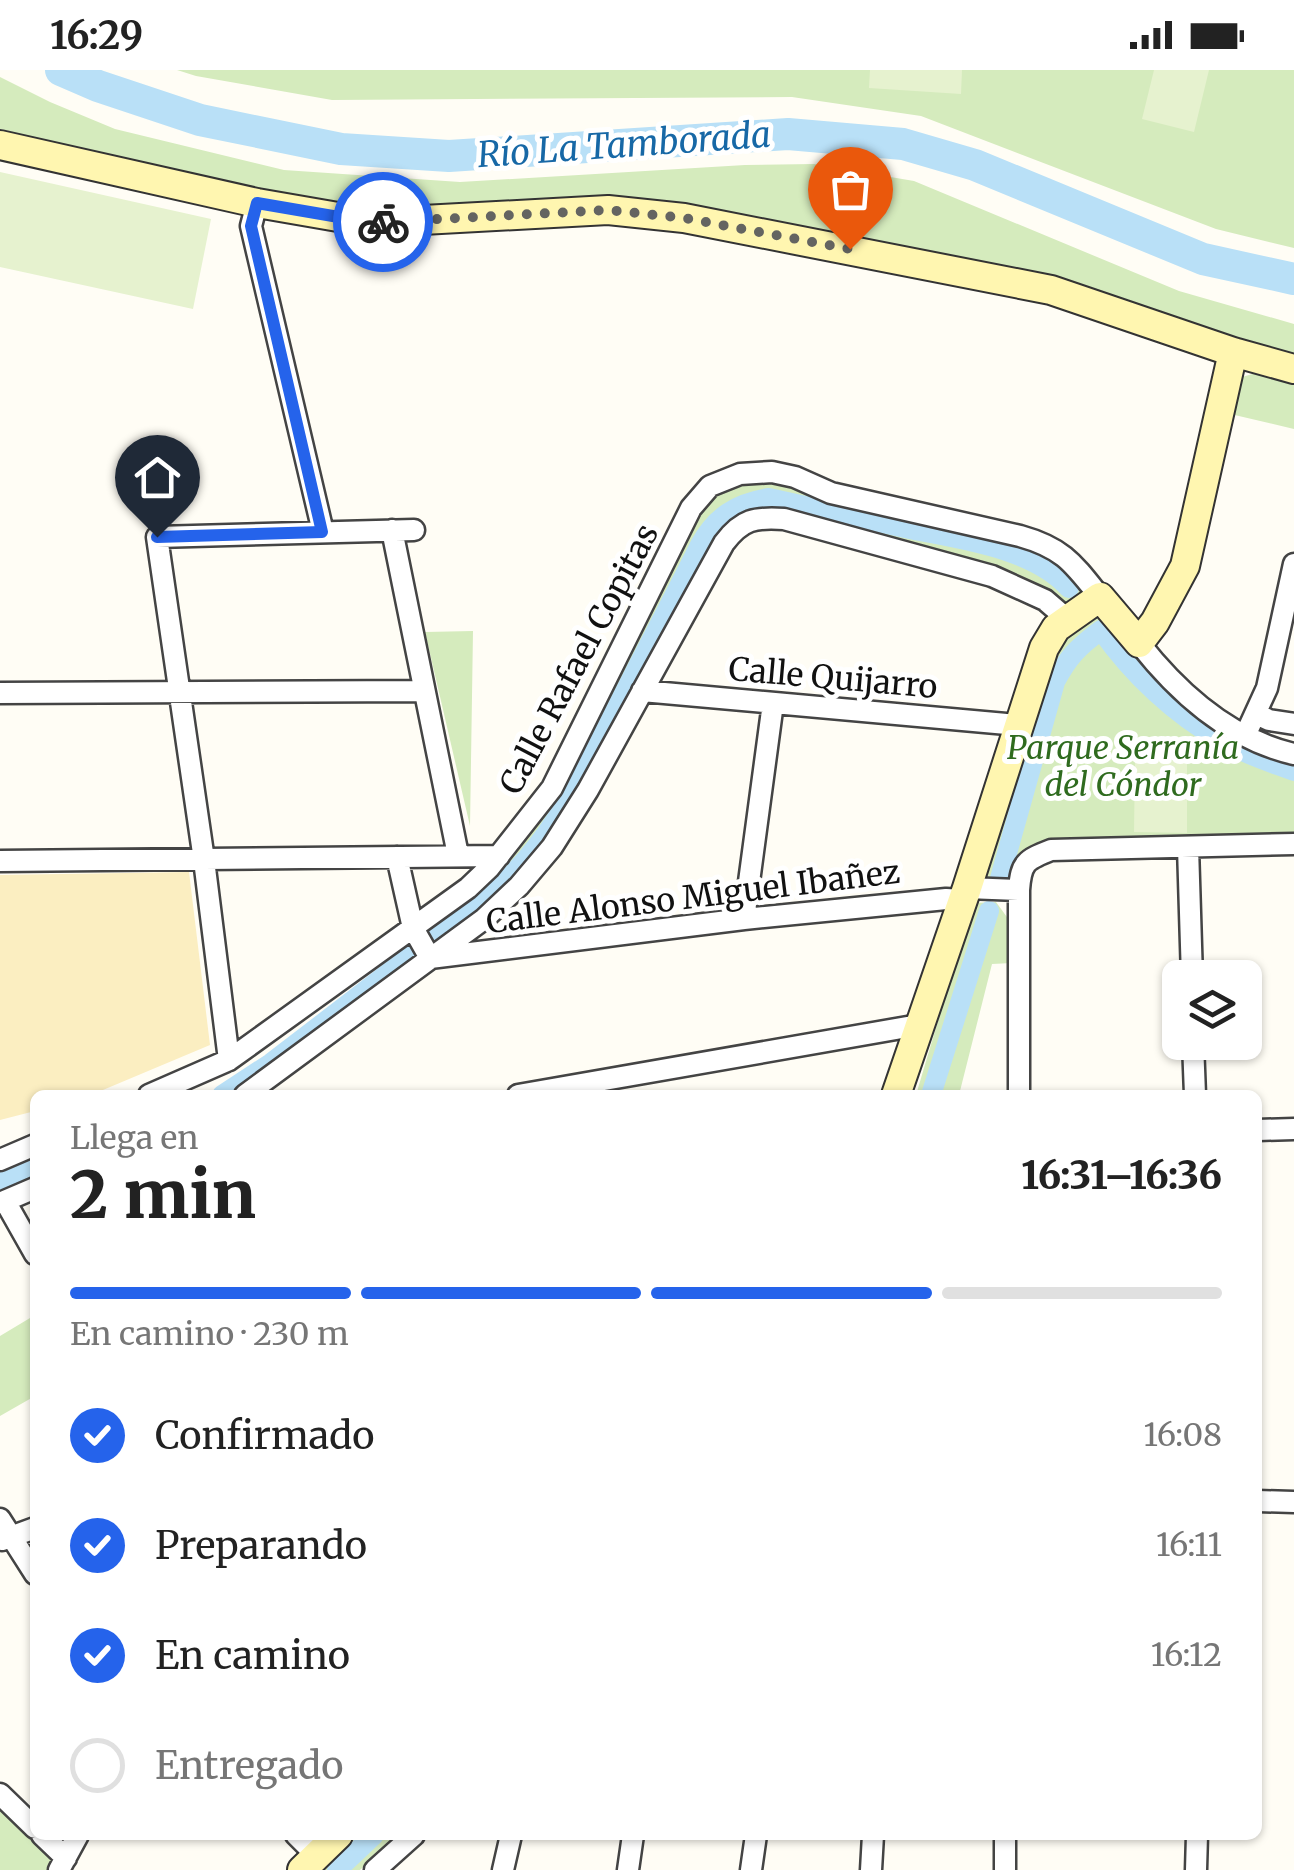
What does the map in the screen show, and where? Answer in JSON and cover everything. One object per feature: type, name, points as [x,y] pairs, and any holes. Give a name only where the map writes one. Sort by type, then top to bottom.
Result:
[{"type":"main road","points":[[0,145],[257,203],[362,221],[589,210],[684,218],[1052,290],[1294,369]]},
{"type":"main road","points":[[898,1090],[1044,648],[1056,628],[1100,597],[1139,643],[1155,622],[1185,566],[1233,352]]},
{"type":"main road","points":[[305,1853],[329,1840]]},
{"type":"street","points":[[257,203],[251,226],[322,532]]},
{"type":"street","name":"Calle Rafael Copitas","points":[[160,1090],[229,1060],[414,929],[468,888],[499,856],[552,788],[691,508],[710,486],[740,474],[772,472],[795,477],[831,493],[1043,542],[1074,565],[1100,597]]},
{"type":"street","points":[[252,1090],[429,956],[484,920],[519,886],[552,847],[588,790],[724,543],[734,529],[747,521],[763,517],[784,519],[992,576],[1045,600],[1067,619]]},
{"type":"street","points":[[229,1060],[157,537],[403,530],[424,692],[458,855]]},
{"type":"street","points":[[1245,736],[1267,688],[1294,564]]},
{"type":"street","points":[[1139,643],[1163,674],[1199,706],[1245,736],[1294,754]]},
{"type":"street","points":[[0,694],[424,692]]},
{"type":"street","name":"Calle Quijarro","points":[[642,692],[1018,725]]},
{"type":"street","points":[[744,918],[774,703]]},
{"type":"street","points":[[1256,714],[1294,724]]},
{"type":"street","points":[[1019,1090],[1019,890],[1020,869],[1030,858],[1051,850],[1294,844]]},
{"type":"street","points":[[1188,846],[1191,960]]},
{"type":"street","points":[[0,861],[499,856]]},
{"type":"street","points":[[397,857],[414,929],[429,956]]},
{"type":"street","name":"Calle Alonso Miguel Ibañez","points":[[429,956],[1019,890]]},
{"type":"street","points":[[547,1090],[919,1026]]},
{"type":"street","points":[[1193,1060],[1194,1090]]},
{"type":"street","points":[[1262,1130],[1294,1129]]},
{"type":"street","points":[[0,1160],[30,1147]]},
{"type":"street","points":[[30,1190],[2,1202],[30,1246]]},
{"type":"street","points":[[1262,1501],[1294,1502]]},
{"type":"street","points":[[30,1529],[4,1532],[30,1567]]},
{"type":"street","points":[[0,1794],[30,1823]]},
{"type":"street","points":[[45,1840],[62,1864],[75,1840]]},
{"type":"street","points":[[375,1870],[408,1840]]},
{"type":"street","points":[[504,1870],[510,1840]]},
{"type":"street","points":[[628,1870],[632,1840]]},
{"type":"street","points":[[751,1870],[755,1840]]},
{"type":"street","points":[[871,1870],[873,1840]]},
{"type":"street","points":[[1005,1870],[1006,1840]]},
{"type":"street","points":[[1196,1840],[1196,1870]]},
{"type":"green space","points":[[177,70],[1294,70],[1294,248],[1216,229],[921,116],[792,97],[332,100]]},
{"type":"green space","points":[[870,70],[962,70],[961,94],[869,88]]},
{"type":"green space","points":[[1154,70],[1209,70],[1194,132],[1142,119]]},
{"type":"green space","points":[[0,77],[115,129],[284,170],[460,182],[814,164],[914,181],[1179,291],[1294,324],[1294,358],[716,214],[354,208],[222,183],[0,129]]},
{"type":"green space","points":[[0,172],[211,219],[193,309],[0,267]]},
{"type":"green space","points":[[1256,373],[1294,382],[1294,429],[1226,413],[1235,379]]},
{"type":"green space","points":[[774,479],[1019,542],[1056,556],[1087,593],[1063,610],[1048,594],[745,515],[583,787],[516,881],[432,948],[422,929],[494,872],[696,512],[714,491],[741,481]]},
{"type":"green space","name":"Parque Serranía del Cóndor","points":[[1101,612],[1157,681],[1189,711],[1228,736],[1294,760],[1294,835],[1052,840],[1021,854],[1002,882],[981,881],[1051,658],[1068,632]]},
{"type":"green space","points":[[473,631],[470,826],[425,632]]},
{"type":"green space","points":[[1135,760],[1187,761],[1187,833],[1134,832]]},
{"type":"green space","points":[[996,902],[1012,924],[1012,963],[992,964],[960,1090],[917,1090],[973,903]]},
{"type":"green space","points":[[30,1318],[30,1399],[0,1416],[0,1336]]},
{"type":"green space","points":[[0,1808],[52,1860],[51,1870],[0,1870]]},
{"type":"green space","points":[[349,1840],[392,1840],[360,1870],[317,1870]]},
{"type":"sand","points":[[189,872],[210,1045],[103,1090],[30,1090],[30,1112],[0,1120],[0,875]]},
{"type":"waterway","name":"Río La Tamborada","points":[[61,70],[200,120],[341,149],[449,156],[788,134],[903,144],[975,165],[1203,259],[1294,279]]},
{"type":"waterway","points":[[230,1090],[271,1063],[516,871],[577,785],[700,545],[728,512],[769,498],[970,541],[1035,563],[1069,588]]},
{"type":"waterway","points":[[999,882],[1055,682],[1074,653],[1101,630],[1141,678],[1188,719],[1230,746],[1294,771]]},
{"type":"waterway","points":[[933,1090],[989,911]]},
{"type":"waterway","points":[[0,1180],[30,1168]]},
{"type":"waterway","points":[[337,1870],[369,1840]]},
{"type":"way so far","points":[[383,222],[608,210],[684,218],[850,249]]},
{"type":"route","points":[[157,537],[322,532],[251,226],[257,203],[383,222]]}]
